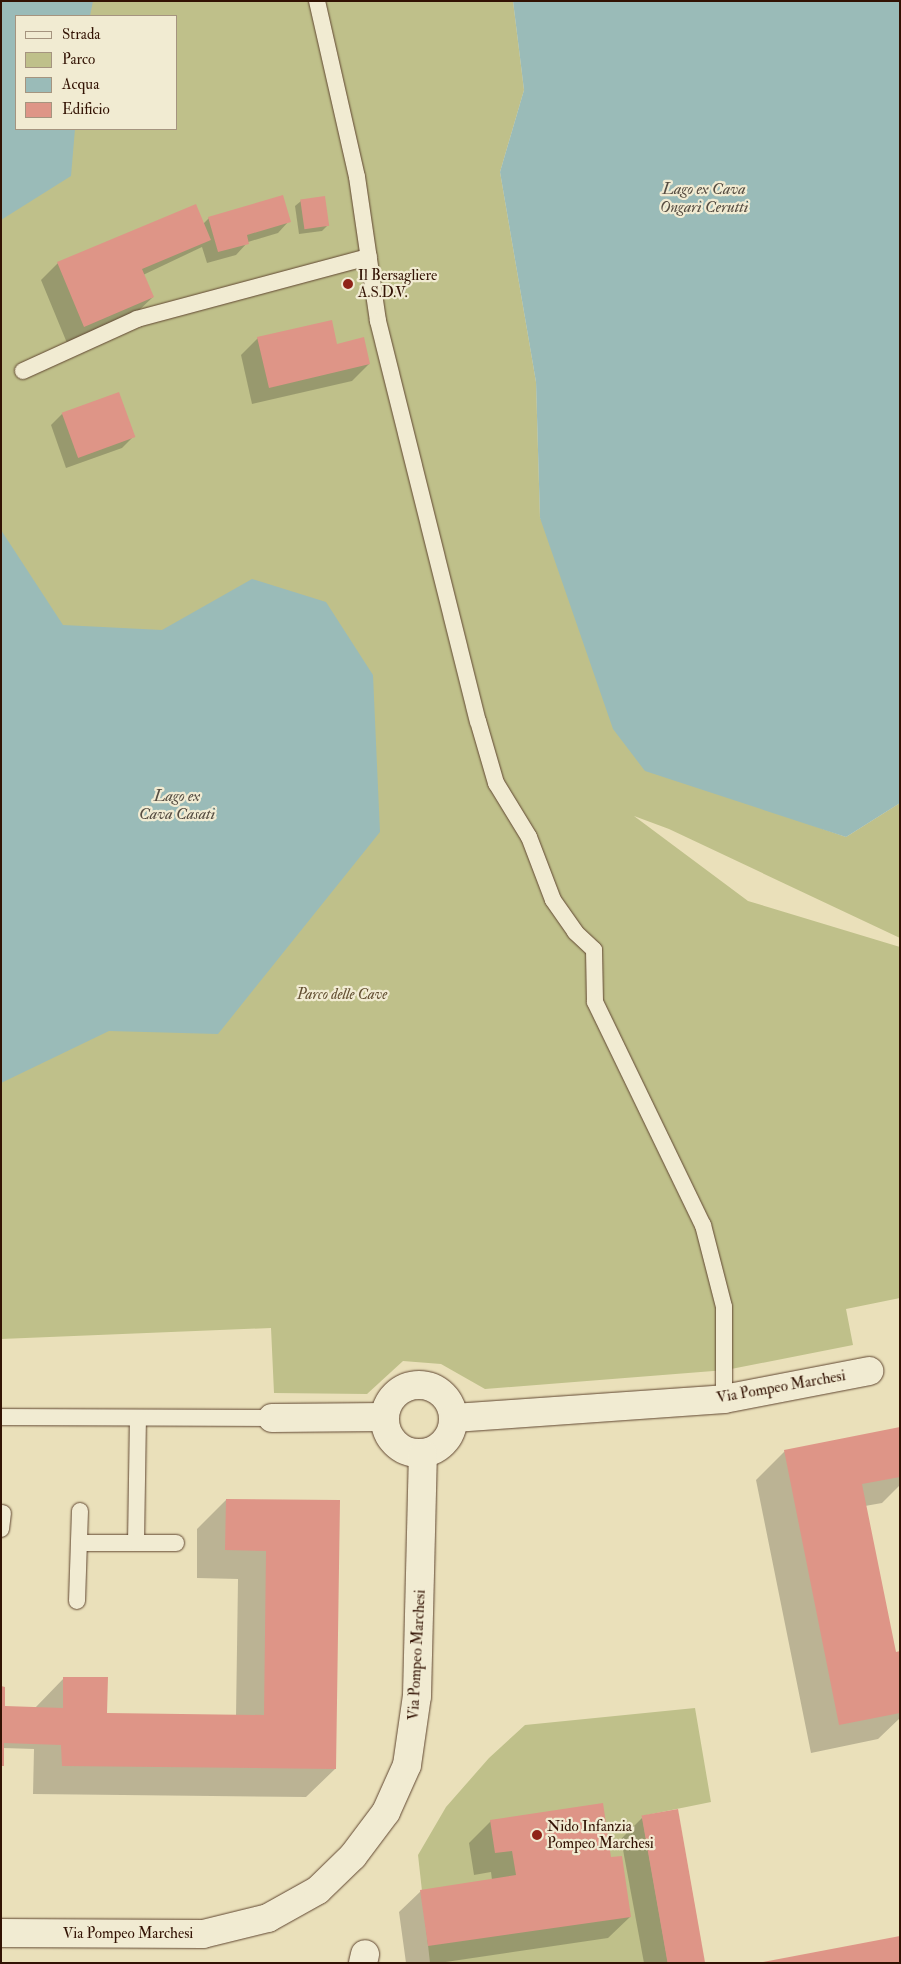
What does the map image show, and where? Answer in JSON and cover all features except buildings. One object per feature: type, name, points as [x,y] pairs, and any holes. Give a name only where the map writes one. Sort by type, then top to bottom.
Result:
[{"type":"street","name":"Via Pompeo Marchesi","points":[[454,1418],[724,1399],[869,1371]]},
{"type":"street","points":[[420,1385],[440,1391],[452,1408],[454,1418],[446,1442],[423,1454],[399,1447],[388,1434],[385,1417],[393,1398],[410,1386],[420,1385]]},
{"type":"street","points":[[272,1418],[385,1417]]},
{"type":"street","name":"Via Pompeo Marchesi","points":[[1,1933],[203,1934],[268,1918],[318,1890],[353,1856],[386,1812],[407,1765],[418,1696],[423,1454]]},
{"type":"lane","points":[[317,1],[357,177],[378,320],[478,721],[496,784],[529,837],[562,916],[594,950],[595,1002],[703,1225],[724,1307],[724,1399]]},
{"type":"lane","points":[[23,371],[137,319],[369,257]]},
{"type":"lane","points":[[1,1417],[272,1418]]},
{"type":"lane","points":[[136,1544],[138,1418]]},
{"type":"lane","points":[[77,1601],[80,1511]]},
{"type":"lane","points":[[1,1529],[3,1513]]},
{"type":"lane","points":[[79,1543],[176,1543]]},
{"type":"green space","name":"Parco delle Cave","points":[[1,1],[513,1],[524,90],[500,172],[536,382],[540,518],[777,813],[846,837],[900,803],[900,938],[669,829],[634,816],[748,901],[900,947],[900,1298],[846,1309],[853,1345],[726,1370],[485,1389],[441,1364],[403,1361],[367,1394],[274,1393],[271,1328],[1,1339]]},
{"type":"green space","name":"Nido Infanzia Pompeo Marchesi","points":[[695,1708],[711,1802],[642,1816],[668,1963],[430,1963],[418,1855],[446,1807],[489,1758],[525,1725]]},
{"type":"water","points":[[1,1],[93,1],[90,15],[15,15],[15,130],[75,130],[71,176],[1,220]]},
{"type":"water","name":"Lago ex Cava Ongari Cerutti","points":[[513,1],[900,1],[900,803],[846,837],[645,771],[613,729],[540,518],[536,382],[500,172],[524,90]]},
{"type":"water","name":"Lago ex Cava Casati","points":[[1,530],[63,625],[162,630],[252,579],[326,602],[373,675],[380,832],[218,1034],[109,1031],[1,1083]]},
{"type":"place","name":"Il Bersagliere A.S.D.V.","points":[[348,284]]},
{"type":"place","name":"Nido Infanzia Pompeo Marchesi","points":[[537,1835]]}]
